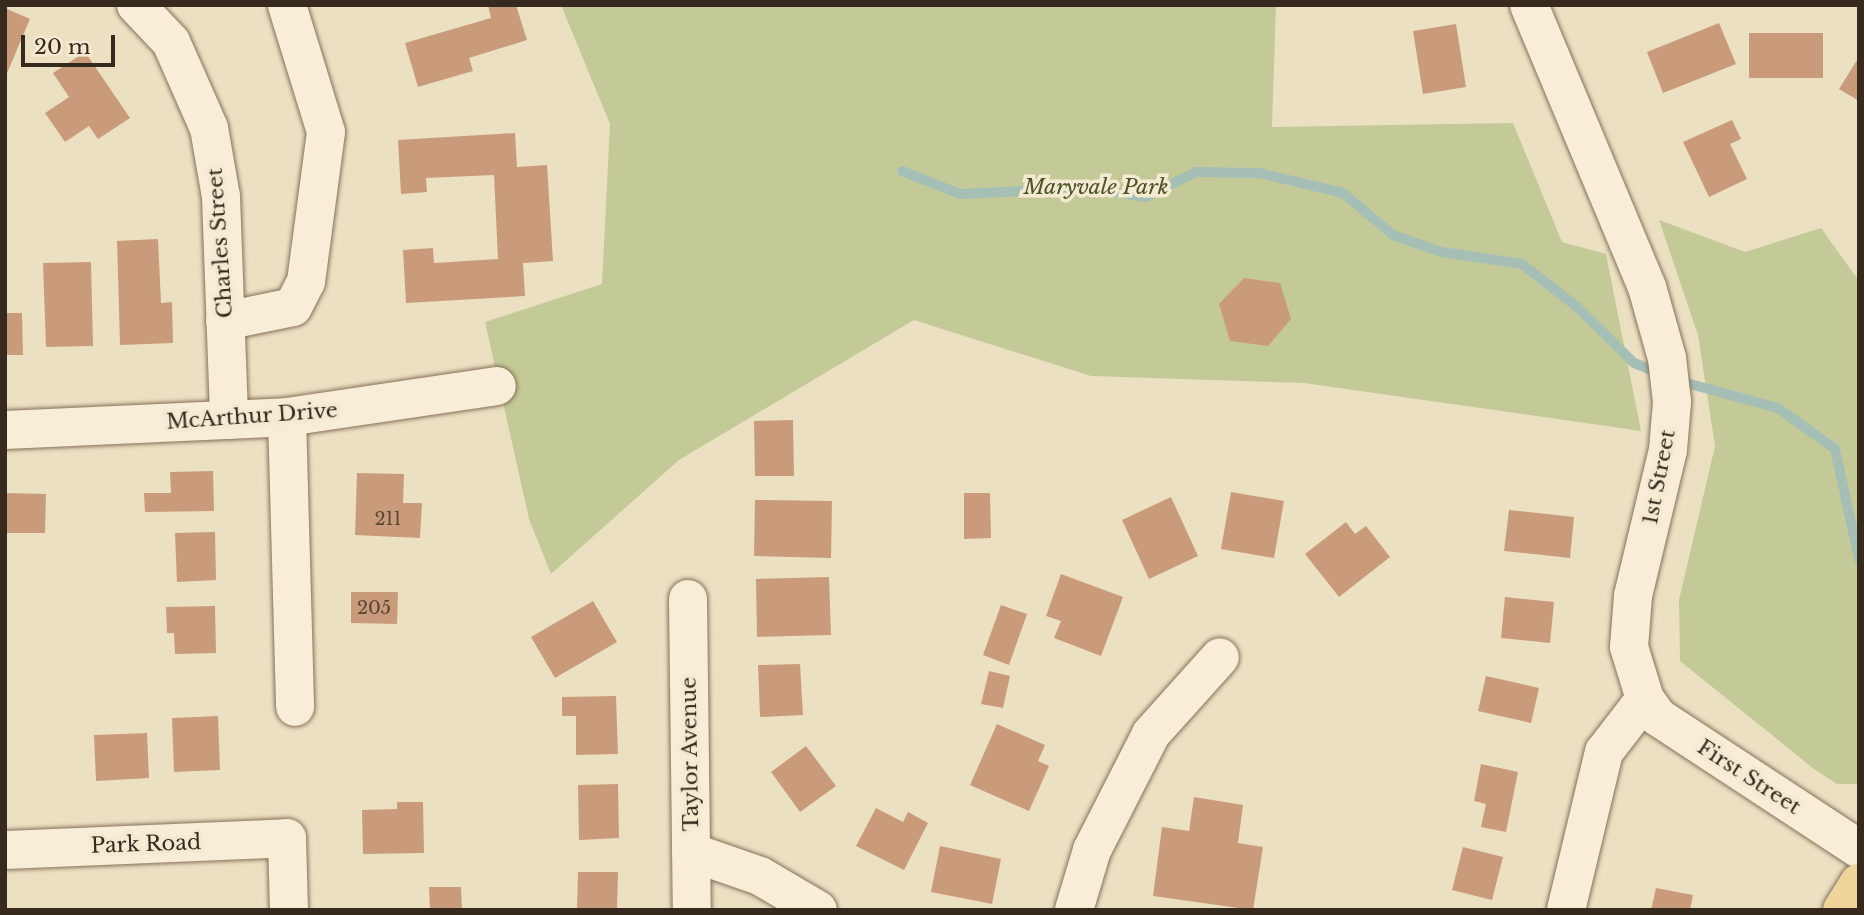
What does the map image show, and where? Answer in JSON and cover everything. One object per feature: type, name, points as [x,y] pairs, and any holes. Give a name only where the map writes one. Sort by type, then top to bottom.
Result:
[{"type":"main road","points":[[1842,910],[1859,883]]},
{"type":"street","name":"Charles Street","points":[[136,5],[171,42],[209,128],[221,197],[229,420]]},
{"type":"street","points":[[225,321],[293,307],[306,282],[326,132],[287,5]]},
{"type":"street","name":"1st Street","points":[[1529,5],[1647,287],[1667,358],[1672,402],[1668,450],[1633,596],[1629,647],[1645,699]]},
{"type":"street","name":"McArthur Drive","points":[[5,430],[287,418],[497,386]]},
{"type":"street","points":[[287,418],[295,707]]},
{"type":"street","name":"Taylor Avenue","points":[[688,599],[692,910]]},
{"type":"street","points":[[1074,910],[1092,850],[1151,734],[1220,657]]},
{"type":"street","points":[[1566,910],[1604,751],[1645,699]]},
{"type":"street","name":"First Street","points":[[1645,699],[1658,717],[1859,849]]},
{"type":"street","name":"Park Road","points":[[5,850],[287,838],[289,910]]},
{"type":"street","points":[[691,852],[760,876],[818,910]]},
{"type":"green space","name":"Maryvale Park","points":[[561,5],[1276,5],[1272,127],[1513,123],[1562,242],[1606,254],[1641,431],[1304,383],[1091,376],[914,320],[679,460],[551,574],[529,519],[485,322],[602,284],[610,124]]},
{"type":"green space","points":[[1659,220],[1745,252],[1821,228],[1859,281],[1859,784],[1837,784],[1814,769],[1680,661],[1679,600],[1715,446],[1698,335]]},
{"type":"building","points":[[488,5],[516,5],[527,40],[469,58],[473,71],[418,87],[405,43],[491,18]]},
{"type":"building","points":[[5,8],[30,19],[5,78]]},
{"type":"building","points":[[1719,23],[1736,64],[1663,93],[1647,52]]},
{"type":"building","points":[[1456,24],[1466,87],[1423,94],[1413,31]]},
{"type":"building","points":[[1749,33],[1823,33],[1823,78],[1749,78]]},
{"type":"building","points":[[85,52],[130,118],[98,139],[89,126],[65,142],[45,113],[69,97],[53,73]]},
{"type":"building","points":[[1859,57],[1859,101],[1839,89]]},
{"type":"building","points":[[1732,120],[1741,139],[1730,144],[1747,179],[1709,197],[1683,142]]},
{"type":"building","points":[[515,133],[517,167],[547,165],[553,261],[523,263],[525,296],[406,303],[403,250],[433,248],[434,263],[498,259],[494,175],[426,178],[427,192],[401,194],[398,140]]},
{"type":"building","points":[[158,239],[161,303],[172,302],[173,343],[120,345],[117,241]]},
{"type":"building","points":[[91,262],[93,346],[46,347],[43,263]]},
{"type":"building","points":[[1244,278],[1280,283],[1291,319],[1268,346],[1230,341],[1219,304]]},
{"type":"building","points":[[5,313],[22,313],[23,355],[5,355]]},
{"type":"building","points":[[793,420],[794,476],[755,476],[754,421]]},
{"type":"building","points":[[213,471],[214,511],[145,512],[144,493],[171,493],[170,472]]},
{"type":"building","points":[[357,473],[404,474],[403,503],[422,503],[420,538],[355,535]]},
{"type":"building","points":[[1231,492],[1284,501],[1274,558],[1221,549]]},
{"type":"building","points":[[5,493],[46,494],[45,533],[5,533]]},
{"type":"building","points":[[964,493],[990,493],[991,538],[964,539]]},
{"type":"building","points":[[1171,497],[1198,556],[1149,579],[1122,520]]},
{"type":"building","points":[[755,500],[832,501],[831,558],[754,556]]},
{"type":"building","points":[[1509,510],[1574,517],[1570,558],[1504,551]]},
{"type":"building","points":[[1346,522],[1355,534],[1366,526],[1390,557],[1339,597],[1305,554]]},
{"type":"building","points":[[215,532],[216,580],[177,582],[175,533]]},
{"type":"building","points":[[1061,574],[1123,597],[1101,656],[1054,638],[1061,621],[1046,616]]},
{"type":"building","points":[[829,577],[831,635],[757,637],[756,579]]},
{"type":"building","points":[[351,592],[398,592],[397,624],[351,623]]},
{"type":"building","points":[[1505,597],[1554,602],[1550,643],[1501,638]]},
{"type":"building","points":[[593,601],[617,642],[555,678],[531,637]]},
{"type":"building","points":[[1001,605],[1027,614],[1009,665],[983,655]]},
{"type":"building","points":[[215,606],[216,653],[175,654],[174,633],[167,633],[166,607]]},
{"type":"building","points":[[800,664],[803,715],[760,717],[758,665]]},
{"type":"building","points":[[989,671],[1010,676],[1003,708],[981,704]]},
{"type":"building","points":[[1486,676],[1539,688],[1531,723],[1478,711]]},
{"type":"building","points":[[616,696],[618,754],[576,755],[576,716],[562,716],[562,697]]},
{"type":"building","points":[[218,716],[220,770],[174,772],[172,718]]},
{"type":"building","points":[[997,724],[1045,745],[1038,761],[1049,766],[1029,811],[970,785]]},
{"type":"building","points":[[147,733],[149,778],[96,781],[94,735]]},
{"type":"building","points":[[806,746],[836,786],[800,812],[771,772]]},
{"type":"building","points":[[1481,764],[1518,772],[1506,832],[1481,827],[1486,804],[1474,801]]},
{"type":"building","points":[[618,784],[619,838],[579,840],[578,785]]},
{"type":"building","points":[[1194,797],[1243,805],[1238,843],[1263,847],[1253,910],[1153,896],[1162,827],[1189,831]]},
{"type":"building","points":[[397,802],[423,802],[424,853],[363,854],[362,810],[397,809]]},
{"type":"building","points":[[876,808],[903,822],[908,812],[928,823],[904,870],[856,846]]},
{"type":"building","points":[[940,846],[1001,859],[992,904],[931,892]]},
{"type":"building","points":[[1463,847],[1503,857],[1492,900],[1452,890]]},
{"type":"building","points":[[578,872],[618,872],[617,910],[577,910]]},
{"type":"building","points":[[429,887],[461,887],[462,910],[430,910]]},
{"type":"building","points":[[1656,888],[1693,895],[1690,910],[1651,910]]},
{"type":"waterway","points":[[902,171],[960,194],[1089,188],[1146,197],[1196,172],[1259,173],[1343,193],[1393,235],[1441,252],[1522,264],[1576,306],[1634,363],[1659,373]]},
{"type":"waterway","points":[[1679,381],[1778,408],[1835,449],[1859,559]]}]
